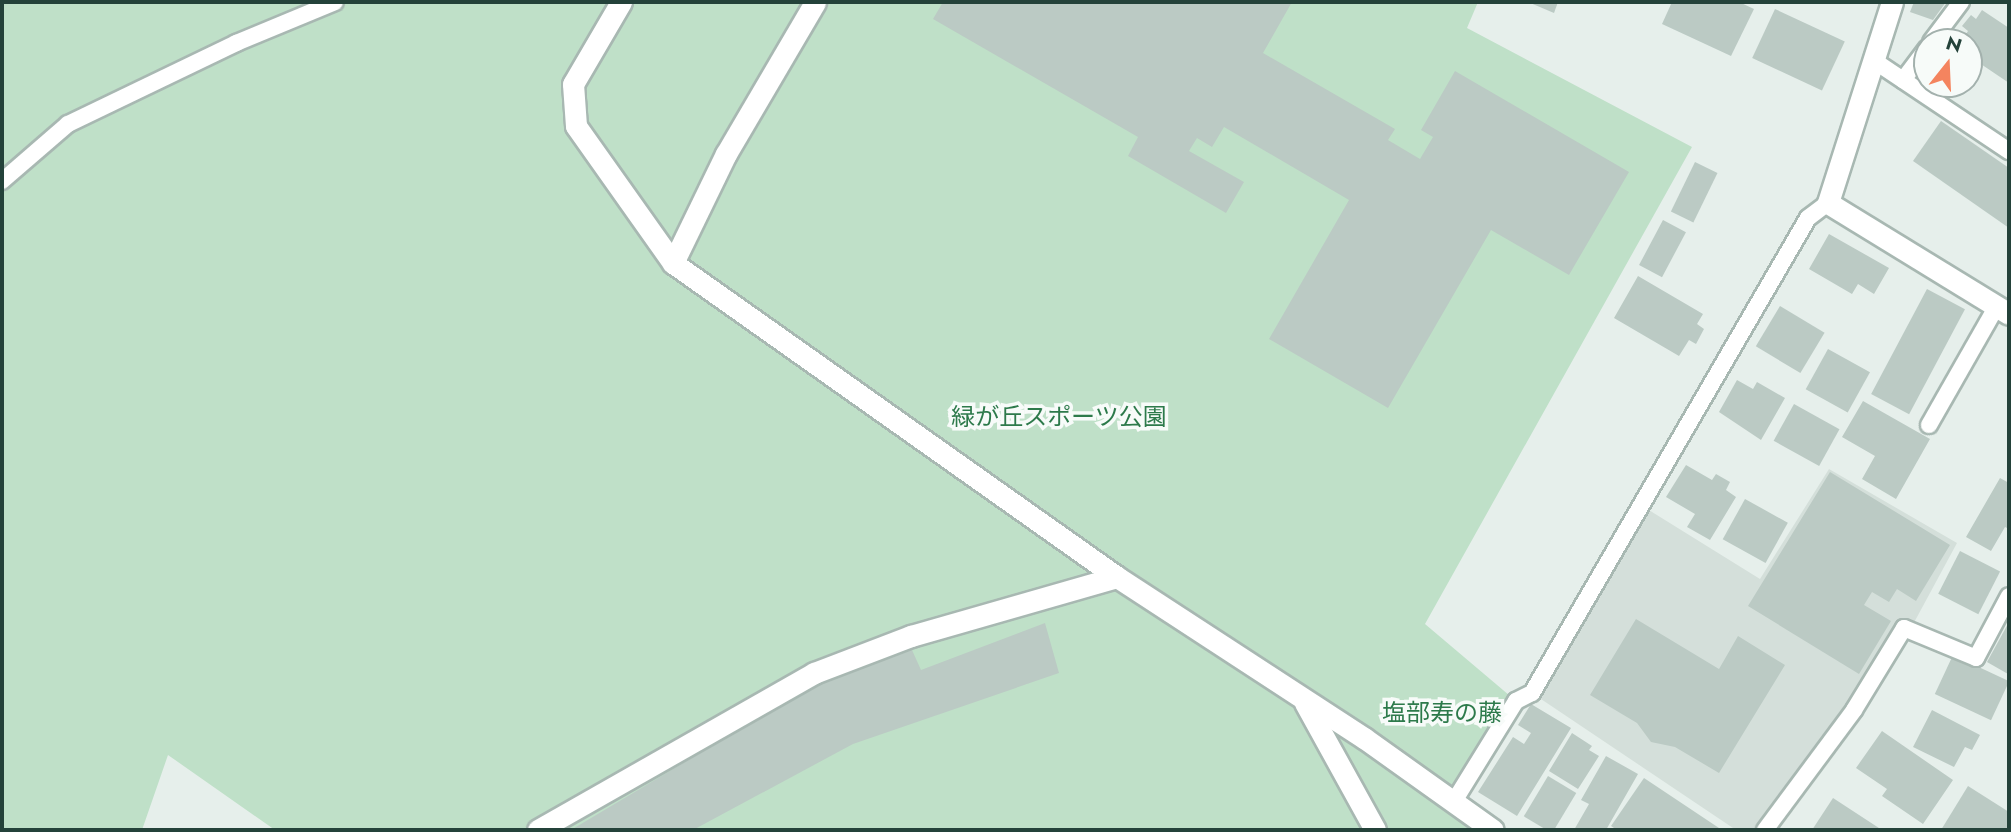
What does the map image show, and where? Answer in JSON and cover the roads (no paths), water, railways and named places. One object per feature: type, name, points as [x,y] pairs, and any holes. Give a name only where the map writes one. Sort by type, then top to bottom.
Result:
[{"type":"street","points":[[621,2],[573,84],[576,126],[673,262],[1117,577],[1493,830]]},
{"type":"street","points":[[673,262],[726,154],[815,2]]},
{"type":"street","points":[[1892,2],[1828,203],[2003,310]]},
{"type":"street","points":[[538,830],[814,673],[911,636],[1117,577]]},
{"type":"street","points":[[1304,701],[1375,830]]},
{"type":"lane","points":[[2,181],[68,124],[236,43],[335,2]]},
{"type":"lane","points":[[1942,28],[1961,2]]},
{"type":"lane","points":[[1874,60],[2009,151]]},
{"type":"lane","points":[[1903,80],[1913,67]]},
{"type":"lane","points":[[1453,803],[1516,701],[1532,693],[1808,218],[1828,203]]},
{"type":"lane","points":[[1929,425],[2003,310]]},
{"type":"lane","points":[[1765,830],[1854,710],[1904,628],[1976,658],[2009,596]]},
{"type":"park label","name":"緑が丘スポーツ公園","points":[[1059,417]]},
{"type":"park label","name":"塩部寿の藤","points":[[1442,713]]}]
